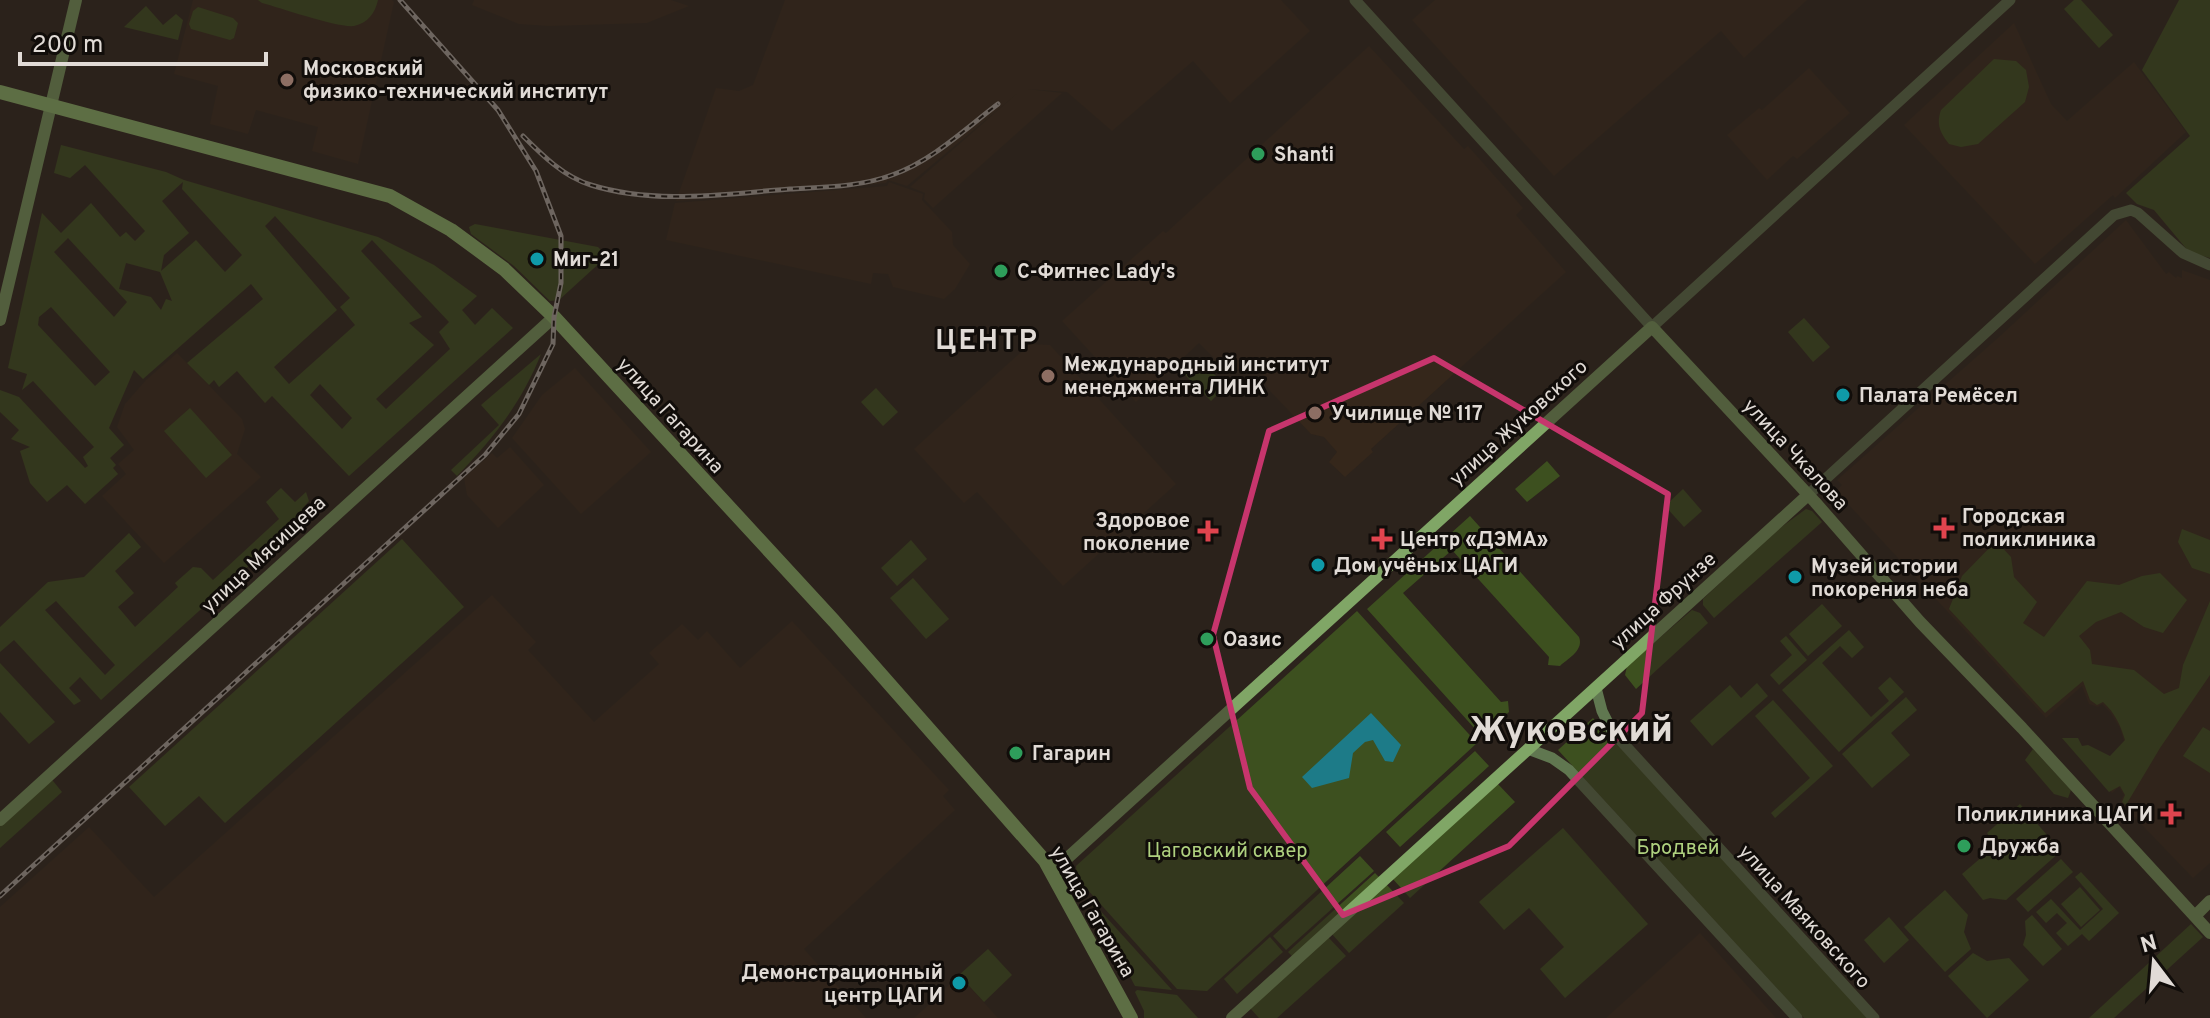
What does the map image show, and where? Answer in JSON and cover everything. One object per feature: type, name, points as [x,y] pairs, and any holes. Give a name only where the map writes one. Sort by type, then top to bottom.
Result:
[{"type":"main road","points":[[0,320],[76,0]]},
{"type":"main road","name":"улица Гагарина","points":[[0,92],[390,196],[477,248],[504,269],[554,317],[989,796],[1052,872],[1131,1018]]},
{"type":"main road","name":"улица Мясищева","points":[[0,820],[554,317]]},
{"type":"main road","name":"улица Чкалова","points":[[1652,327],[1808,495],[1920,622],[2210,933]]},
{"type":"main road","name":"улица Жуковского","points":[[1052,872],[1652,327]]},
{"type":"main road","name":"улица Фрунзе","points":[[1232,1018],[1808,495]]},
{"type":"main road","points":[[2195,916],[2210,901]]},
{"type":"street","name":"улица Чкалова","points":[[1355,0],[1652,327]]},
{"type":"street","name":"улица Жуковского","points":[[1652,327],[2010,0]]},
{"type":"street","name":"улица Фрунзе","points":[[1808,495],[2121,212],[2131,210],[2138,213],[2183,253],[2210,265]]},
{"type":"street","name":"улица Маяковского","points":[[1596,688],[1612,731],[1874,1018]]},
{"type":"street","points":[[1528,749],[1552,758],[1569,770],[1797,1018]]},
{"type":"highlighted area","points":[[1434,358],[1668,494],[1642,713],[1509,846],[1343,915],[1250,788],[1213,635],[1269,431]]},
{"type":"shaded area","name":"Московский физико-технический институт","points":[[193,0],[392,0],[358,164],[312,151],[318,127],[256,110],[248,134],[210,124],[218,86],[174,74]]},
{"type":"shaded area","points":[[474,0],[671,0],[689,6],[647,23],[549,26],[519,24],[472,5]]},
{"type":"shaded area","points":[[785,0],[1281,0],[1310,31],[1230,103],[1193,61],[1112,131],[1067,92],[1027,89],[1062,93],[933,208],[924,199],[925,193],[910,187],[1019,92],[907,186],[888,180],[886,183],[676,201],[716,88],[739,91],[753,85]]},
{"type":"shaded area","points":[[1435,0],[1807,0],[1744,58],[1721,31],[1554,176],[1412,20]]},
{"type":"shaded area","points":[[2014,23],[2051,104],[2067,121],[2134,62],[2186,132],[2115,198],[2113,195],[2035,264],[1904,125]]},
{"type":"shaded area","points":[[1369,46],[1464,149],[1468,146],[1523,208],[1516,215],[1566,272],[1371,449],[1373,452],[1345,477],[1329,462],[1337,452],[1324,437],[1311,434],[1271,392],[1263,371],[1253,360],[1230,374],[1199,343],[1136,402],[1062,321],[1163,231],[1166,233]]},
{"type":"shaded area","points":[[1809,68],[1850,113],[1797,159],[1793,156],[1767,180],[1727,135],[1759,108],[1762,110]]},
{"type":"shaded area","points":[[889,182],[923,194],[922,200],[952,232],[953,245],[970,264],[955,289],[944,299],[893,287],[888,274],[873,273],[871,284],[666,240],[675,203],[887,186]]},
{"type":"shaded area","points":[[2126,220],[2166,274],[2169,272],[2176,278],[2182,278],[2182,270],[2210,280],[2210,863],[2193,878],[2120,802],[2124,795],[2119,787],[2112,793],[2097,774],[2122,751],[2124,741],[2120,728],[2110,712],[2102,704],[2098,707],[2089,704],[2082,686],[2046,718],[1836,491],[1842,485],[1837,480]]},
{"type":"shaded area","points":[[1030,344],[1050,345],[1176,484],[1063,586],[977,492],[964,503],[914,449]]},
{"type":"shaded area","points":[[177,353],[242,419],[245,429],[237,454],[261,477],[164,563],[102,496],[126,474],[118,464],[134,450],[117,427],[125,404],[146,380]]},
{"type":"shaded area","points":[[575,368],[651,452],[581,514],[512,438],[542,395]]},
{"type":"shaded area","points":[[510,447],[544,485],[498,528],[467,495],[464,478],[492,453],[497,458]]},
{"type":"shaded area","points":[[492,595],[536,642],[528,650],[594,722],[659,664],[649,653],[682,624],[698,640],[707,631],[740,668],[792,621],[949,790],[943,796],[955,810],[804,949],[866,1018],[0,1018],[0,907],[89,827],[154,897]]},
{"type":"shaded area","points":[[1700,933],[1776,1018],[1606,1018]]},
{"type":"shaded area","points":[[959,975],[998,1018],[914,1018],[932,1002]]},
{"type":"green space","points":[[258,0],[378,0],[370,17],[354,26],[346,26]]},
{"type":"green space","points":[[2074,0],[2081,0],[2113,35],[2099,48],[2064,9]]},
{"type":"green space","points":[[2179,0],[2210,0],[2210,258],[2189,252],[2154,210],[2137,204],[2126,193],[2190,136],[2142,70]]},
{"type":"green space","points":[[146,6],[163,25],[176,14],[183,20],[178,40],[124,27]]},
{"type":"green space","points":[[198,7],[233,18],[238,23],[234,38],[230,40],[191,29],[189,24],[193,11]]},
{"type":"green space","points":[[1994,59],[2016,61],[2026,70],[2029,87],[2025,102],[1978,144],[1961,147],[1949,144],[1940,128],[1941,110]]},
{"type":"green space","points":[[61,145],[166,172],[378,237],[434,265],[477,296],[462,310],[475,325],[492,308],[513,328],[349,476],[272,396],[265,403],[237,371],[219,387],[214,380],[209,385],[187,363],[263,299],[251,284],[143,379],[134,370],[109,428],[124,445],[110,458],[118,474],[85,504],[67,485],[47,502],[30,483],[20,451],[30,447],[11,439],[19,430],[0,412],[0,390],[19,397],[85,468],[88,466],[83,457],[94,447],[33,381],[22,390],[27,374],[8,368],[42,213],[61,233],[91,203],[120,237],[126,232],[135,241],[145,231],[85,165],[70,178],[54,173]],"holes":[[[183,182],[182,189],[242,255],[225,272],[196,240],[161,271],[164,255],[189,233],[162,201]],[[275,216],[350,298],[340,307],[355,325],[289,384],[274,367],[337,310],[265,226]],[[68,238],[127,302],[114,317],[54,252]],[[372,240],[449,322],[439,332],[450,349],[386,409],[376,399],[434,345],[409,323],[422,317],[361,251]],[[126,263],[160,272],[172,301],[166,299],[161,310],[151,297],[119,289]],[[51,307],[110,372],[95,386],[38,325],[39,317]],[[320,384],[352,418],[342,429],[310,395]]]},
{"type":"green space","points":[[475,224],[598,247],[604,259],[559,300],[550,301],[514,266],[471,234],[469,227]]},
{"type":"green space","points":[[1804,318],[1830,347],[1813,362],[1788,332]]},
{"type":"green space","points":[[541,354],[525,388],[505,419],[457,476],[451,470],[499,425],[481,405]]},
{"type":"green space","points":[[1197,357],[1226,386],[1211,401],[1182,372]]},
{"type":"green space","points":[[876,388],[898,412],[883,426],[861,402]]},
{"type":"green space","points":[[190,408],[232,455],[206,478],[164,431]]},
{"type":"green space","points":[[1547,461],[1560,476],[1527,502],[1515,489]]},
{"type":"green space","points":[[281,488],[295,502],[306,492],[309,501],[302,509],[306,514],[101,700],[80,677],[69,688],[81,701],[74,705],[14,640],[0,652],[0,627],[48,582],[84,577],[129,533],[141,547],[115,571],[134,593],[118,607],[135,627],[178,587],[175,583],[193,567],[201,568],[213,580],[279,519],[266,502]],"holes":[[[56,601],[115,665],[105,675],[45,610]]]},
{"type":"green space","points":[[1683,489],[1702,511],[1684,527],[1665,506]]},
{"type":"green space","points":[[1806,509],[1822,522],[1714,618],[1703,605],[1703,599],[1776,531]]},
{"type":"green space","points":[[1470,516],[1579,637],[1580,642],[1575,653],[1560,666],[1548,665],[1549,657],[1452,550],[1403,593],[1501,702],[1508,701],[1509,712],[1484,733],[1476,730],[1367,609]]},
{"type":"green space","points":[[2182,529],[2210,540],[2210,574],[2192,568],[2178,542]]},
{"type":"green space","points":[[402,539],[464,607],[225,823],[199,796],[165,826],[129,787]]},
{"type":"green space","points":[[911,540],[927,559],[897,586],[881,568]]},
{"type":"green space","points":[[1996,541],[2011,557],[2014,577],[2037,602],[2023,623],[2044,637],[2087,581],[2119,585],[2160,573],[2187,600],[2163,633],[2144,627],[2121,612],[2096,622],[2079,636],[2090,650],[2092,664],[2134,670],[2164,694],[2179,688],[2183,665],[2210,601],[2210,675],[2126,805],[2122,802],[2125,795],[2120,786],[2109,792],[2062,738],[2078,738],[2082,746],[2088,745],[2110,756],[2125,740],[2117,719],[2107,706],[2103,702],[2097,705],[2090,700],[2083,681],[2045,713],[1949,609],[1962,576]]},
{"type":"green space","points":[[913,578],[949,619],[926,639],[890,598]]},
{"type":"green space","points":[[1822,604],[1842,626],[1808,656],[1789,634]]},
{"type":"green space","points":[[1692,610],[1700,613],[1708,623],[1636,689],[1625,675],[1627,666]]},
{"type":"green space","name":"Цаговский сквер","points":[[1357,611],[1477,743],[1207,991],[1177,989],[1077,878],[1076,866]]},
{"type":"green space","points":[[1849,630],[1864,647],[1852,658],[1840,646],[1822,663],[1871,717],[1889,701],[1878,688],[1890,677],[1904,692],[1839,752],[1782,690]]},
{"type":"green space","points":[[1786,636],[1807,660],[1779,685],[1770,675],[1792,655],[1780,641]]},
{"type":"green space","points":[[0,663],[55,722],[29,744],[0,712]]},
{"type":"green space","points":[[1757,683],[1768,696],[1712,746],[1690,721],[1730,685],[1741,698]]},
{"type":"green space","points":[[1906,697],[1917,710],[1891,733],[1910,755],[1872,788],[1842,754]]},
{"type":"green space","points":[[1773,700],[1833,766],[1775,818],[1771,813],[1810,778],[1755,716]]},
{"type":"green space","name":"Бродвей","points":[[1593,718],[1868,1018],[1804,1018],[1558,750]]},
{"type":"green space","points":[[2203,727],[2210,731],[2210,773],[2183,756]]},
{"type":"green space","points":[[2033,749],[2071,790],[2068,798],[2054,794],[2025,760]]},
{"type":"green space","points":[[1475,751],[1489,766],[1400,847],[1386,832]]},
{"type":"green space","points":[[49,776],[62,792],[0,848],[0,820]]},
{"type":"green space","points":[[1497,783],[1515,802],[1410,898],[1392,878]]},
{"type":"green space","points":[[2020,804],[2061,851],[2006,900],[1983,900],[1962,874],[1996,845],[1987,833]]},
{"type":"green space","points":[[1563,828],[1648,924],[1565,998],[1540,969],[1564,947],[1529,908],[1504,930],[1479,902]]},
{"type":"green space","points":[[1360,856],[1374,871],[1286,950],[1273,936]]},
{"type":"green space","points":[[2061,859],[2073,872],[2028,912],[2016,899]]},
{"type":"green space","points":[[2081,872],[2119,913],[2089,941],[2082,934],[2068,946],[2056,933],[2067,923],[2057,913],[2046,923],[2036,912],[2051,899],[2080,930],[2103,909],[2075,877]]},
{"type":"green space","points":[[1375,873],[1380,878],[1293,957],[1288,952]]},
{"type":"green space","points":[[1386,884],[1404,903],[1349,953],[1331,933]]},
{"type":"green space","points":[[2080,887],[2100,910],[2081,927],[2061,904]]},
{"type":"green space","points":[[1945,890],[1968,915],[1964,932],[1971,949],[1945,972],[1904,927]]},
{"type":"green space","points":[[1087,896],[1172,990],[1135,986]]},
{"type":"green space","points":[[2032,915],[2062,949],[2043,966],[2023,945],[2025,921]]},
{"type":"green space","points":[[1889,917],[1909,940],[1884,963],[1864,940]]},
{"type":"green space","points":[[2191,924],[2203,937],[2114,1018],[2089,1018]]},
{"type":"green space","points":[[1270,937],[1283,952],[1237,994],[1224,979]]},
{"type":"green space","points":[[1328,937],[1346,956],[1277,1018],[1259,1018],[1250,1008]]},
{"type":"green space","points":[[988,949],[1012,975],[984,1002],[959,975]]},
{"type":"green space","points":[[1973,953],[1987,961],[2009,958],[2029,980],[1987,1018],[1948,976]]},
{"type":"green space","points":[[1135,992],[1177,995],[1198,1018],[1144,1018]]},
{"type":"water","points":[[1371,713],[1401,745],[1393,762],[1385,761],[1373,740],[1365,742],[1353,753],[1349,778],[1312,788],[1302,777]]},
{"type":"railway","points":[[0,896],[485,455],[519,414],[553,344],[554,317],[561,283],[561,236],[536,171],[498,110],[400,0]]},
{"type":"railway","points":[[523,136],[563,171],[591,185],[640,195],[715,195],[842,186],[880,179],[921,162],[998,104]]},
{"type":"place","name":"Московский физико-технический институт","points":[[287,80]]},
{"type":"place","name":"Shanti","points":[[1258,154]]},
{"type":"place","name":"Миг-21","points":[[537,259]]},
{"type":"place","name":"С-Фитнес Lady's","points":[[1001,271]]},
{"type":"place","name":"Международный институт менеджмента ЛИНК","points":[[1048,376]]},
{"type":"place","name":"Палата Ремёсел","points":[[1843,395]]},
{"type":"place","name":"Училище № 117","points":[[1315,413]]},
{"type":"place","name":"Городская поликлиника","points":[[1944,528]]},
{"type":"place","name":"Здоровое поколение","points":[[1208,531]]},
{"type":"place","name":"Центр «ДЭМА»","points":[[1382,539]]},
{"type":"place","name":"Дом учёных ЦАГИ","points":[[1318,565]]},
{"type":"place","name":"Музей истории покорения неба","points":[[1795,577]]},
{"type":"place","name":"Оазис","points":[[1207,639]]},
{"type":"place","name":"Гагарин","points":[[1016,753]]},
{"type":"place","name":"Поликлиника ЦАГИ","points":[[2171,814]]},
{"type":"place","name":"Дружба","points":[[1964,846]]},
{"type":"place","name":"Демонстрационный центр ЦАГИ","points":[[959,983]]},
{"type":"district","name":"ЦЕНТР","points":[[987,339]]},
{"type":"district","name":"Жуковский","points":[[1571,728]]}]
